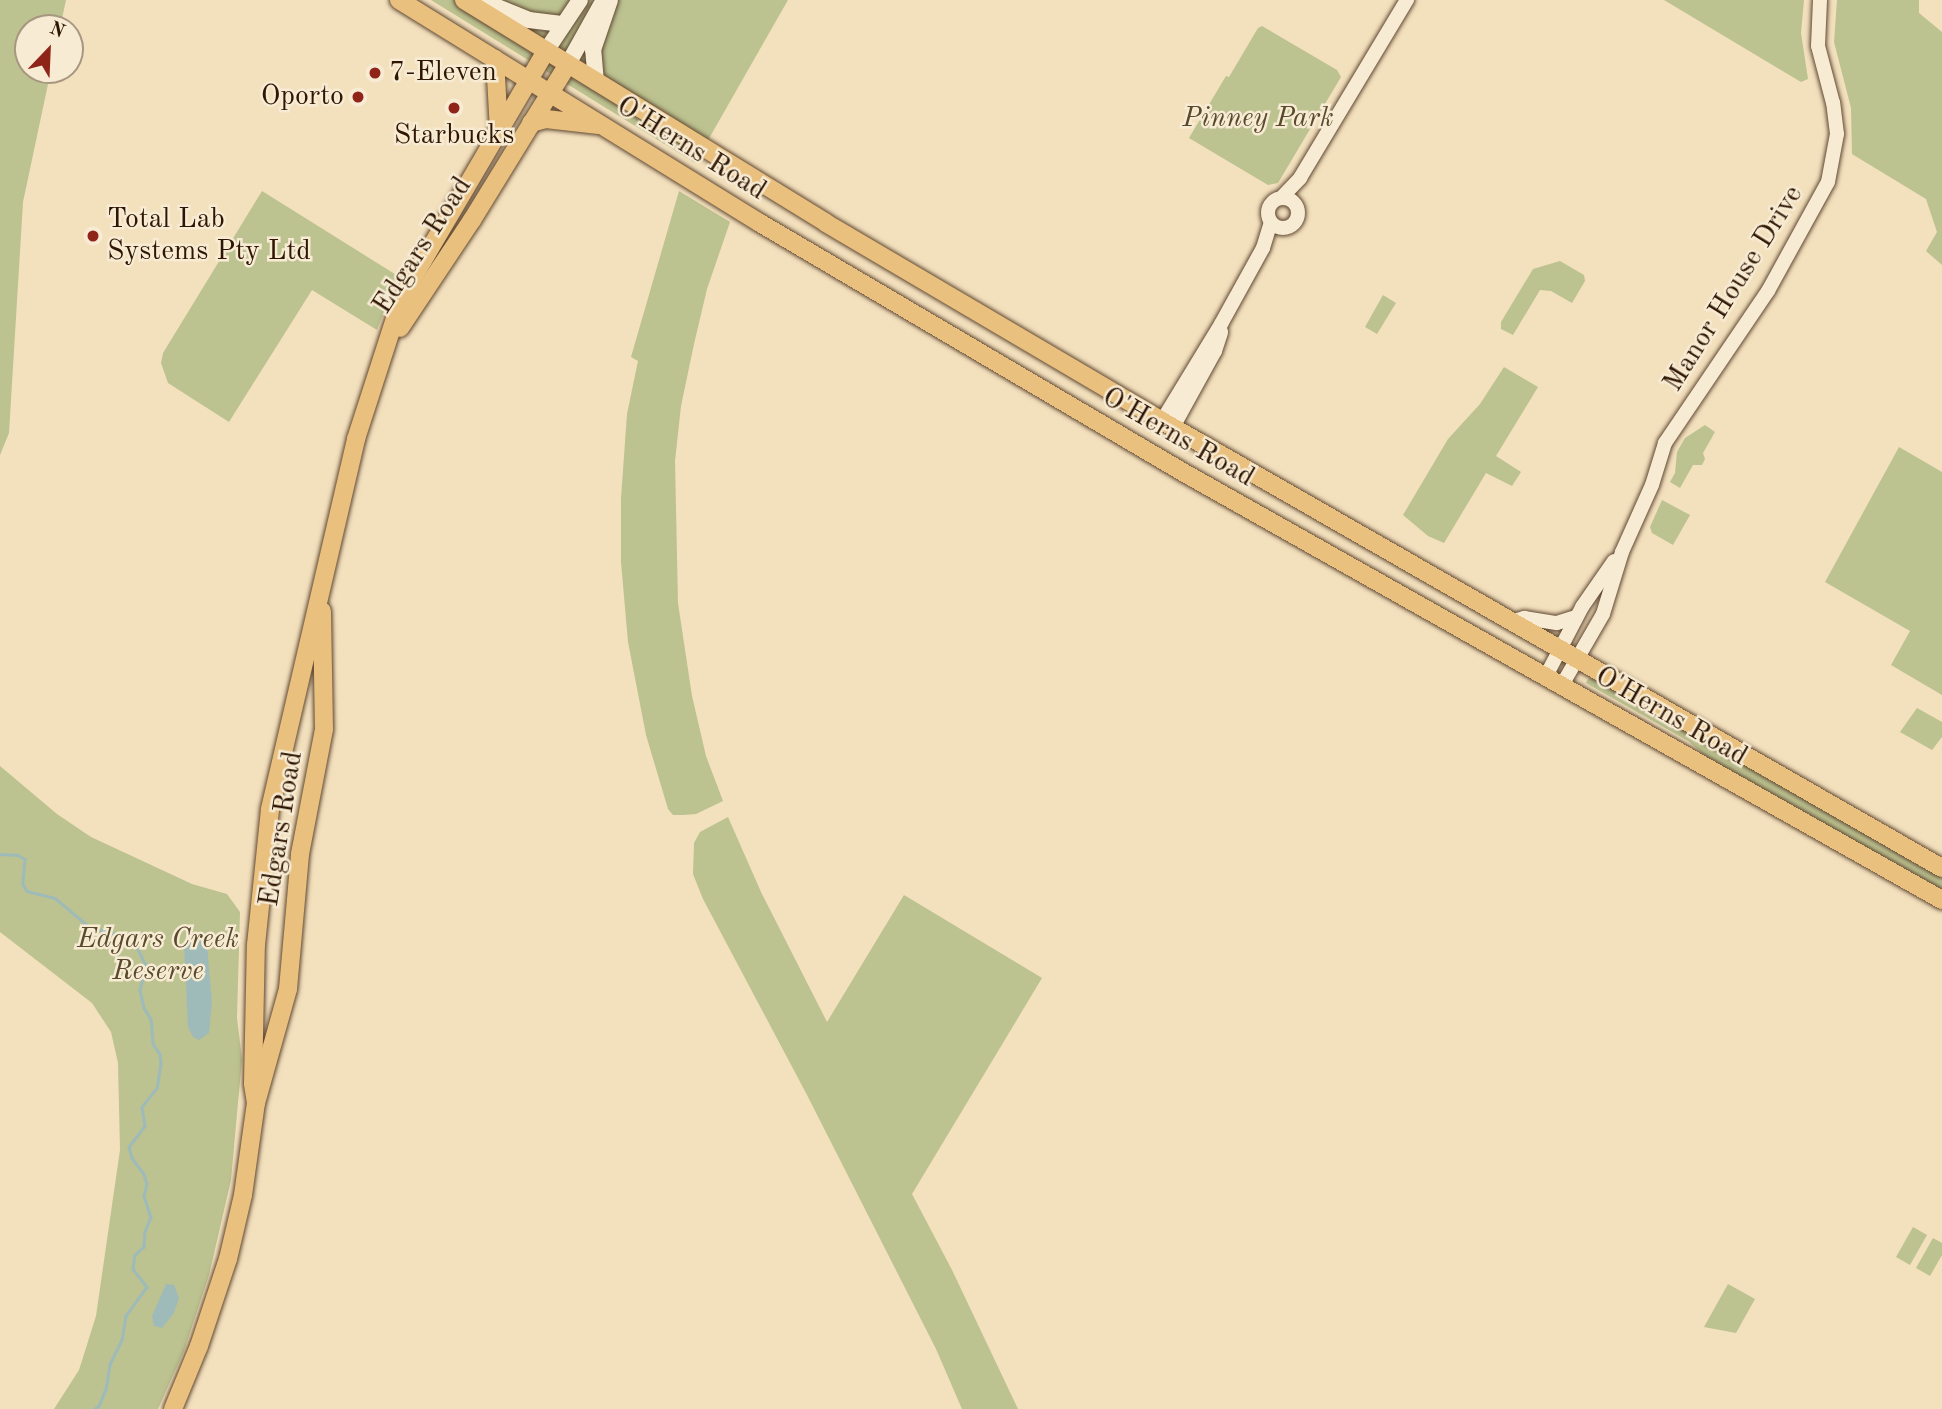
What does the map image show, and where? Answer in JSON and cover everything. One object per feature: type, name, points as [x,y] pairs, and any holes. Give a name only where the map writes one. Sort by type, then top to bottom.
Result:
[{"type":"main road","name":"O'Herns Road","points":[[399,0],[794,244],[1178,469],[1942,900]]},
{"type":"main road","name":"O'Herns Road","points":[[464,0],[826,223],[1167,424],[1942,868]]},
{"type":"main road","points":[[481,0],[529,20],[564,24]]},
{"type":"main road","name":"Edgars Road","points":[[256,1103],[253,1083],[256,944],[265,844],[283,747],[356,439],[374,378],[411,281],[528,80],[580,0]]},
{"type":"main road","name":"Edgars Road","points":[[374,378],[416,300],[472,220],[568,64],[603,0]]},
{"type":"main road","points":[[596,82],[593,50],[610,0]]},
{"type":"main road","points":[[495,59],[499,131]]},
{"type":"main road","points":[[531,123],[546,119],[602,125]]},
{"type":"main road","name":"Edgars Road","points":[[183,1409],[219,1313],[243,1195],[256,1103],[288,989],[300,854],[324,729],[321,624],[329,559]]},
{"type":"main road","name":"Edgars Road","points":[[173,1409],[199,1346],[228,1259]]},
{"type":"street","points":[[1300,177],[1295,205],[1296,220],[1290,226],[1277,225],[1268,215],[1270,205],[1281,198],[1300,177],[1407,0]]},
{"type":"street","name":"Manor House Drive","points":[[1554,681],[1578,661],[1594,634],[1622,552],[1652,485],[1665,443],[1771,285],[1828,182],[1837,134],[1833,103],[1818,46],[1820,0]]},
{"type":"street","points":[[1281,198],[1295,205]]},
{"type":"street","points":[[1167,424],[1277,225]]},
{"type":"street","name":"Manor House Drive","points":[[1554,681],[1560,651],[1576,617],[1622,552]]},
{"type":"street","points":[[1510,622],[1524,618],[1557,623],[1576,617]]},
{"type":"street","points":[[1594,634],[1594,670]]},
{"type":"green space","points":[[0,0],[66,0],[63,14],[14,14],[14,84],[48,84],[23,202],[9,433],[0,455]]},
{"type":"green space","points":[[431,0],[788,0],[695,163]]},
{"type":"green space","points":[[1664,0],[1804,0],[1801,33],[1808,79],[1801,82]]},
{"type":"green space","points":[[1837,0],[1919,0],[1919,13],[1942,32],[1942,265],[1926,251],[1937,232],[1926,199],[1852,154],[1851,108],[1834,42]]},
{"type":"green space","name":"Pinney Park","points":[[1262,26],[1337,70],[1341,77],[1278,183],[1268,185],[1189,138],[1226,76],[1229,77],[1258,28]]},
{"type":"green space","points":[[262,191],[398,276],[377,330],[312,290],[229,422],[168,383],[161,363],[163,353]]},
{"type":"green space","points":[[679,191],[730,222],[707,289],[694,344],[681,406],[675,461],[678,603],[692,696],[706,756],[723,801],[696,814],[673,815],[668,809],[646,735],[628,642],[621,562],[621,498],[627,414],[638,361],[631,357]]},
{"type":"green space","points":[[1560,261],[1584,275],[1585,281],[1572,303],[1551,291],[1540,290],[1513,335],[1501,329],[1501,322],[1533,269]]},
{"type":"green space","points":[[1383,295],[1396,303],[1377,334],[1365,327]]},
{"type":"green space","points":[[1504,367],[1538,387],[1496,456],[1521,472],[1512,486],[1486,473],[1444,543],[1428,536],[1403,515],[1448,439],[1480,404]]},
{"type":"green space","points":[[1705,425],[1715,432],[1703,453],[1705,459],[1702,465],[1693,465],[1680,488],[1670,482],[1675,473],[1677,452],[1685,438]]},
{"type":"green space","points":[[1899,447],[1942,472],[1942,695],[1891,665],[1910,631],[1825,582]]},
{"type":"green space","points":[[1662,500],[1690,515],[1673,545],[1652,533],[1650,527]]},
{"type":"green space","points":[[1597,676],[1942,870],[1942,892],[1713,763],[1688,741],[1586,683],[1588,679]]},
{"type":"green space","points":[[1917,708],[1942,722],[1942,737],[1932,750],[1900,732]]},
{"type":"green space","name":"Edgars Creek Reserve","points":[[0,766],[57,814],[91,837],[192,884],[227,894],[240,912],[237,1018],[242,1059],[231,1180],[209,1275],[184,1351],[158,1409],[54,1409],[79,1370],[96,1316],[120,1150],[118,1063],[111,1032],[92,1003],[0,932]]},
{"type":"green space","points":[[728,817],[761,892],[827,1022],[904,895],[1042,978],[912,1194],[952,1270],[1018,1409],[962,1409],[936,1349],[806,1093],[703,899],[693,874],[694,843],[700,832]]},
{"type":"green space","points":[[1913,1227],[1927,1235],[1910,1265],[1896,1257]]},
{"type":"green space","points":[[1933,1238],[1942,1243],[1942,1255],[1930,1276],[1916,1268]]},
{"type":"green space","points":[[1728,1284],[1755,1299],[1736,1333],[1704,1327]]},
{"type":"water","points":[[200,934],[207,946],[212,1002],[209,1033],[199,1040],[193,1037],[188,1027],[184,945],[187,935]]},
{"type":"water","points":[[166,1284],[174,1285],[179,1298],[174,1313],[162,1328],[154,1326],[152,1316]]},
{"type":"waterway","points":[[0,854],[18,855],[25,859],[23,884],[27,891],[55,898],[92,929],[108,931],[134,941],[146,966],[140,990],[144,1008],[151,1019],[153,1044],[160,1054],[161,1064],[157,1088],[142,1107],[145,1126],[129,1147],[132,1158],[144,1174],[147,1184],[144,1196],[151,1217],[145,1232],[144,1247],[135,1255],[133,1269],[147,1287],[126,1316],[122,1340],[110,1365],[106,1389],[95,1409]]},
{"type":"place","name":"7-Eleven","points":[[375,73]]},
{"type":"place","name":"Oporto","points":[[358,97]]},
{"type":"place","name":"Starbucks","points":[[454,108]]},
{"type":"place","name":"Total Lab Systems Pty Ltd","points":[[93,236]]}]
